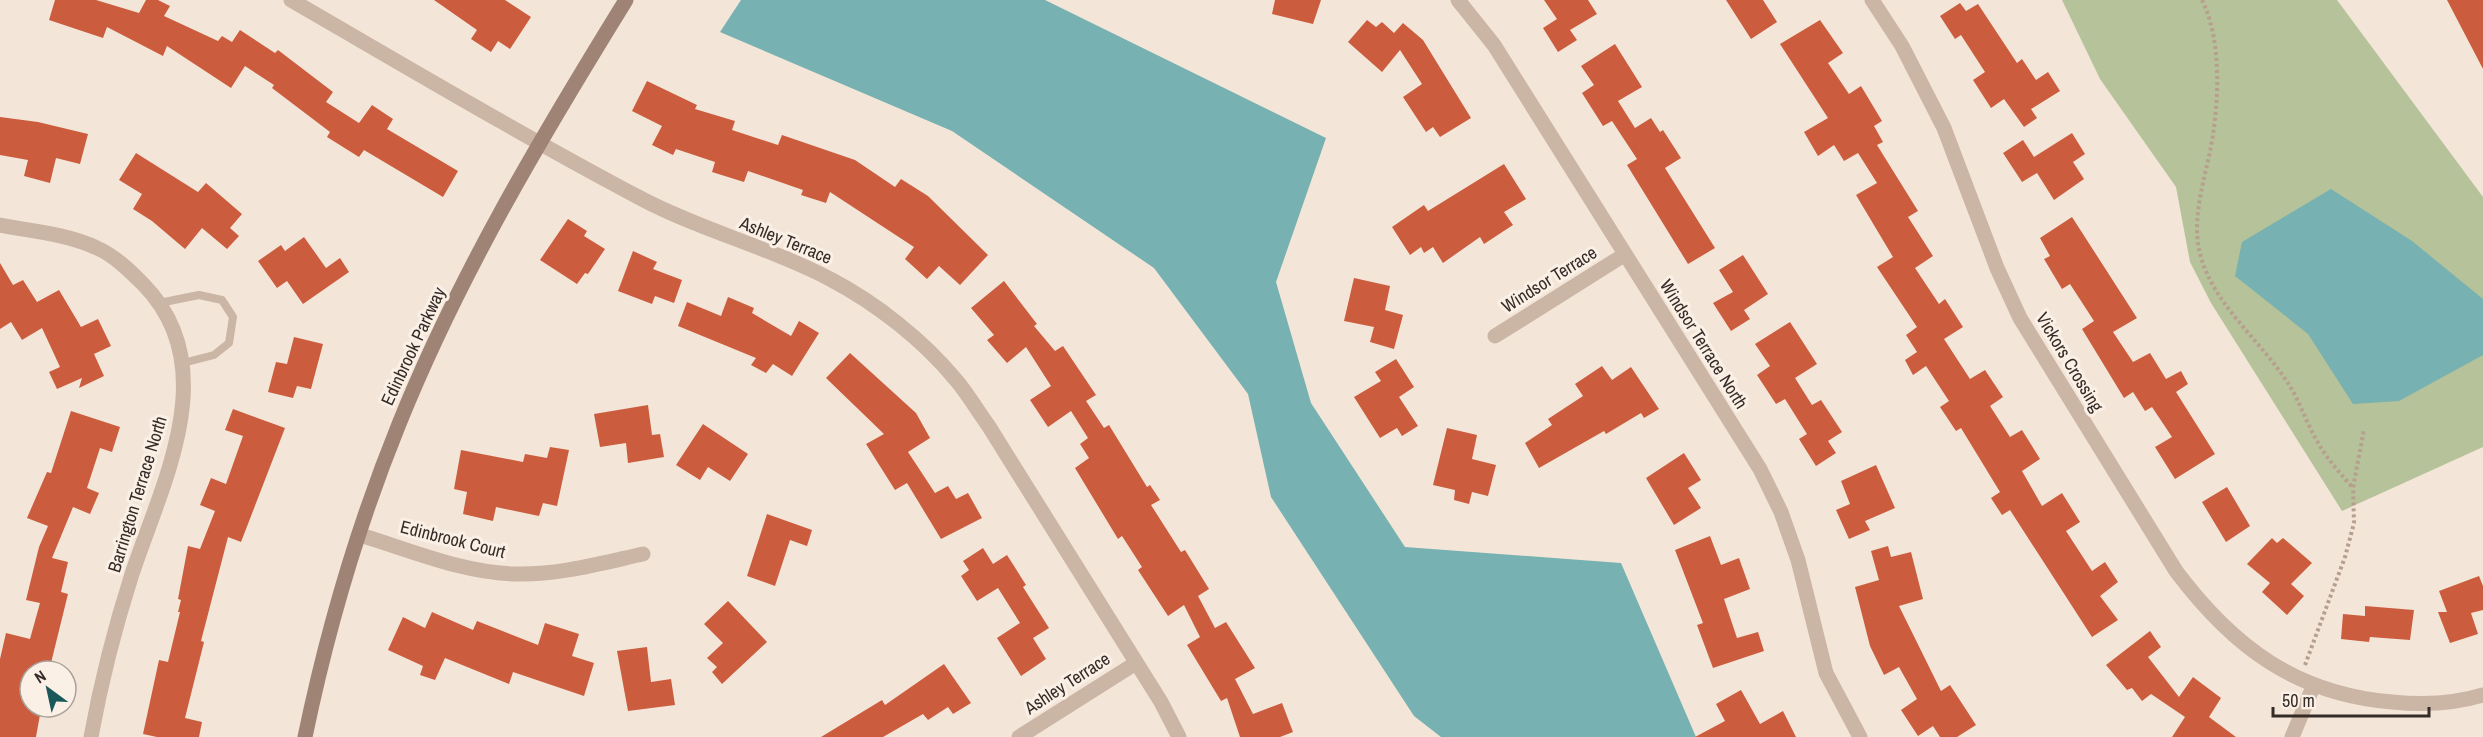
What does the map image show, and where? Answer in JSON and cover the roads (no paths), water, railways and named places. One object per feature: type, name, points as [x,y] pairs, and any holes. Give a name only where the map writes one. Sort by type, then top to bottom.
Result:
[{"type":"street","name":"Ashley Terrace","points":[[291,0],[539,144],[644,200],[708,231],[780,256],[831,279],[876,308],[918,341],[957,381],[988,425],[1161,702],[1179,737]]},
{"type":"street","name":"Edinbrook Parkway","points":[[305,737],[340,596],[399,424],[444,323],[539,144],[626,0]]},
{"type":"street","name":"Windsor Terrace North","points":[[1458,0],[1494,45],[1760,468],[1798,560],[1826,673],[1860,737]]},
{"type":"street","name":"Vickors Crossing","points":[[1872,0],[1902,46],[1944,128],[1997,268],[2020,318],[2170,561],[2192,592],[2234,634],[2272,665],[2313,687],[2367,700],[2416,704],[2466,700],[2483,695]]},
{"type":"street","name":"Barrington Terrace North","points":[[0,225],[61,237],[97,248],[128,269],[159,303],[173,328],[183,363],[185,400],[178,437],[122,607],[91,737]]},
{"type":"street","name":"Windsor Terrace","points":[[1495,336],[1624,255]]},
{"type":"street","name":"Edinbrook Court","points":[[360,535],[482,570],[516,574],[553,572],[643,554]]},
{"type":"street","name":"Ashley Terrace","points":[[1019,737],[1136,663]]},
{"type":"street","points":[[2292,737],[2313,687]]},
{"type":"lane","points":[[159,303],[200,294],[222,300],[233,316],[229,343],[214,355],[183,363]]},
{"type":"water","points":[[741,0],[1045,0],[1326,138],[1276,282],[1311,403],[1405,547],[1621,563],[1696,737],[1441,737],[1414,716],[1271,497],[1248,394],[1154,268],[952,131],[720,32]]},
{"type":"water","points":[[2331,189],[2412,241],[2483,299],[2483,355],[2399,401],[2353,404],[2308,334],[2235,276],[2242,242]]}]
